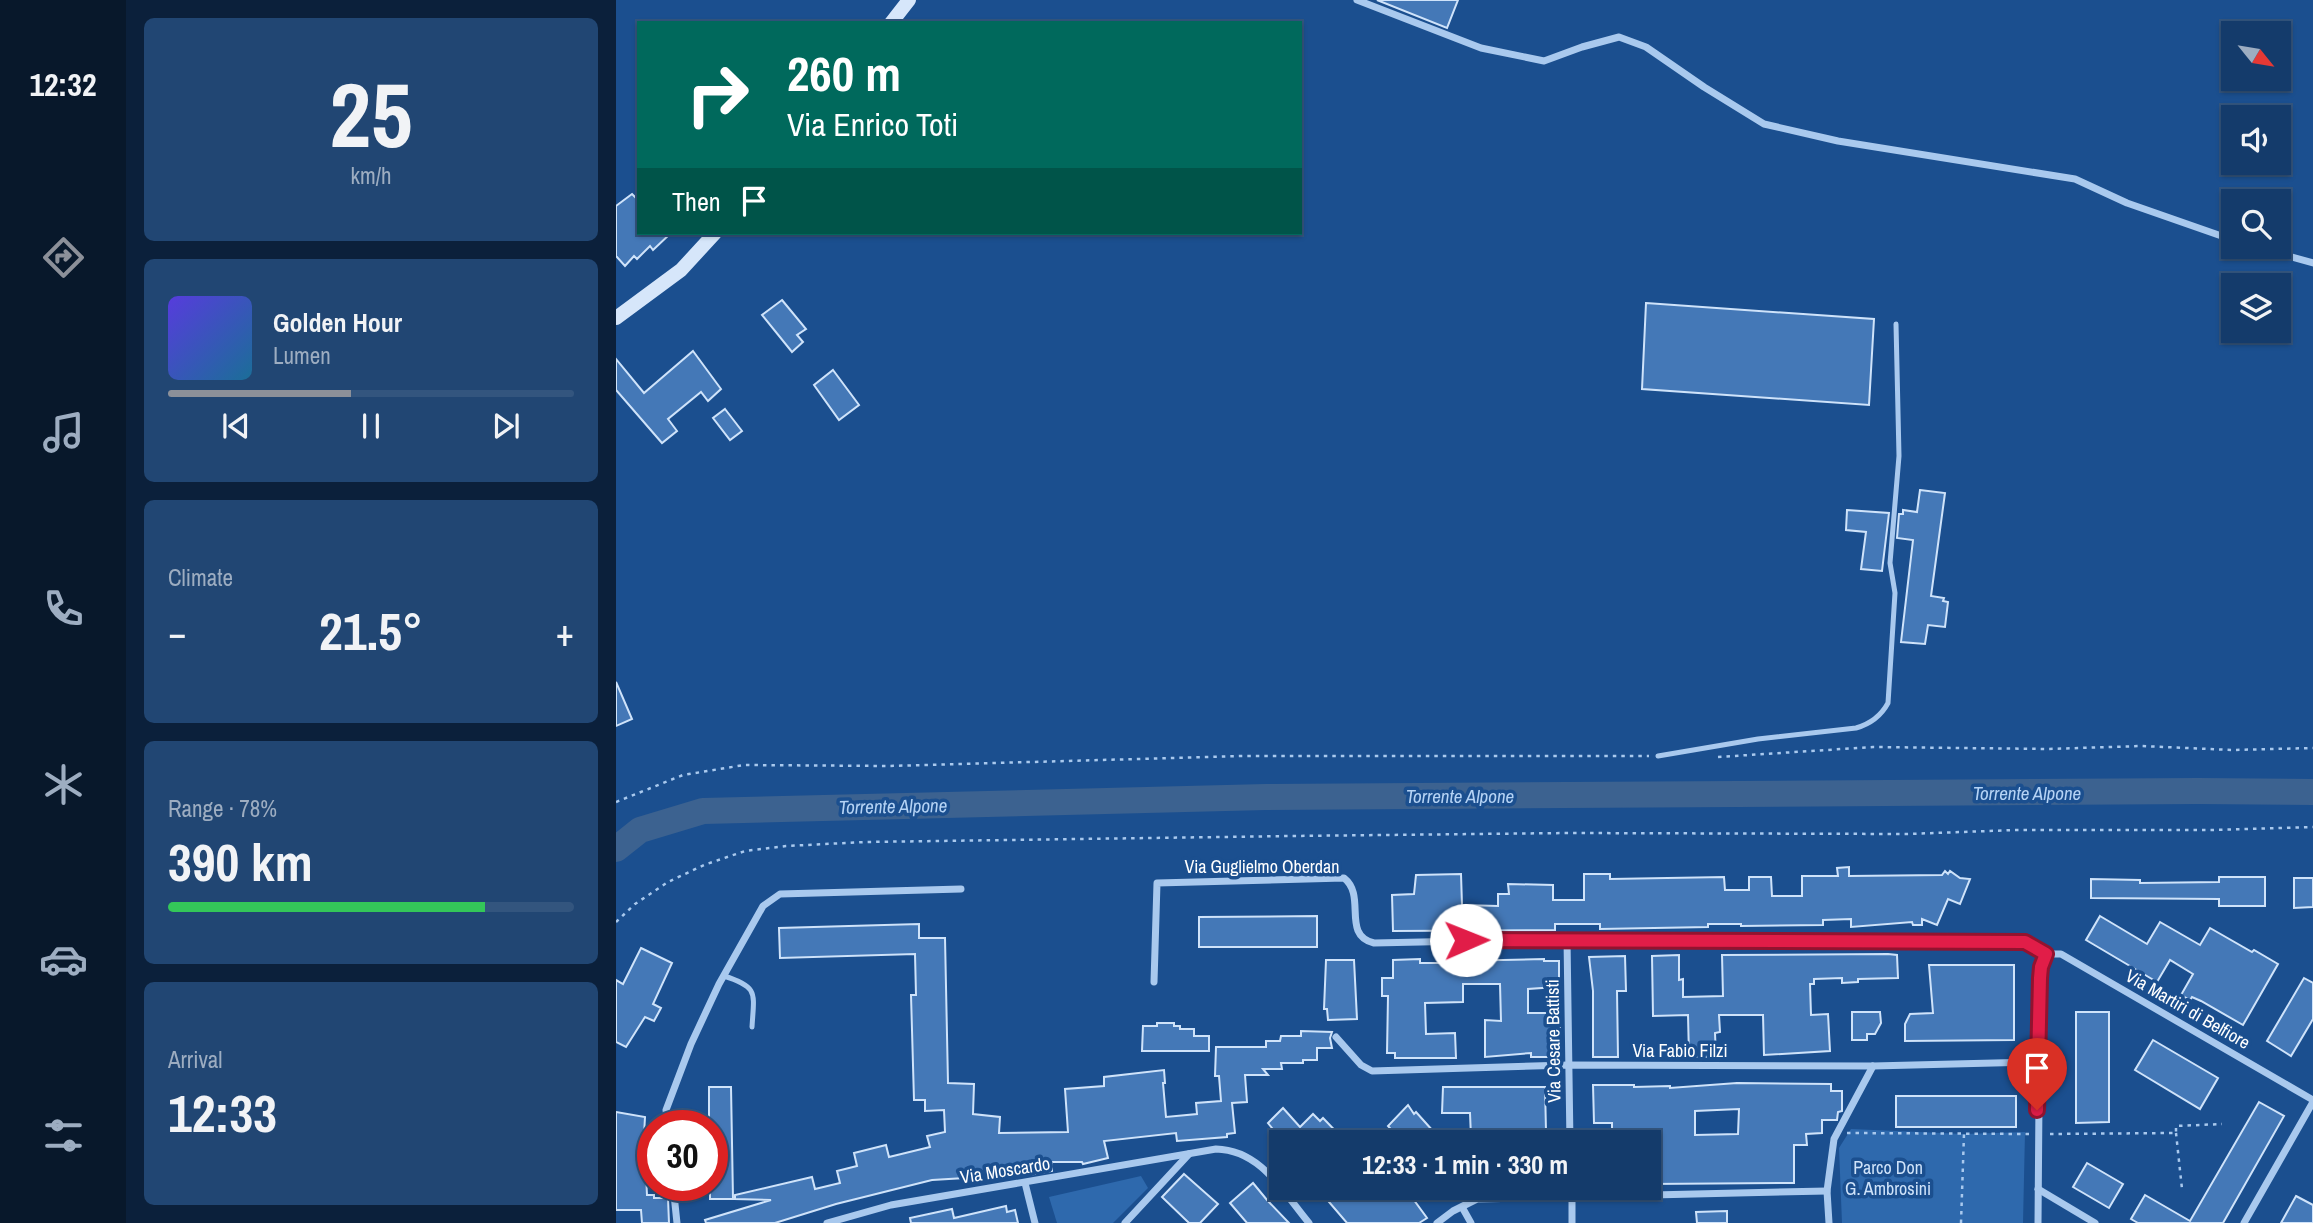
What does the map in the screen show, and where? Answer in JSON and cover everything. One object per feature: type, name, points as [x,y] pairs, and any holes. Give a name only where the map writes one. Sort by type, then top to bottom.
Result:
[{"type":"street","points":[[893,21],[909,0]]},
{"type":"street","points":[[1357,0],[1481,48],[1544,61],[1619,37],[1646,47],[1764,124],[1838,141],[2075,179],[2126,203],[2221,236]]},
{"type":"street","points":[[616,318],[681,270],[713,235]]},
{"type":"street","points":[[2291,257],[2313,263]]},
{"type":"street","name":"Via Guglielmo Oberdan","points":[[1154,982],[1157,883],[1344,878],[1354,891],[1357,933],[1362,939],[1374,943],[1567,939],[2025,942],[2046,954]]},
{"type":"street","points":[[666,1110],[691,1044],[724,976],[763,906],[780,894],[961,889]]},
{"type":"street","name":"Via Cesare Battisti","points":[[1567,939],[1570,1130]]},
{"type":"street","points":[[2038,1223],[2038,1062],[2041,967],[2046,954]]},
{"type":"street","name":"Via Martiri di Belfiore","points":[[2046,954],[2061,954],[2313,1101],[2244,1223]]},
{"type":"street","name":"Via Fabio Filzi","points":[[1336,1037],[1361,1065],[1372,1071],[1568,1065],[1873,1066],[2038,1062]]},
{"type":"street","points":[[1829,1223],[1827,1191],[1834,1139],[1873,1066]]},
{"type":"street","name":"Via Moscardo","points":[[827,1223],[891,1205],[1216,1149],[1231,1150],[1253,1159],[1309,1223]]},
{"type":"street","points":[[1125,1223],[1190,1154]]},
{"type":"street","points":[[1025,1183],[1035,1223]]},
{"type":"street","points":[[2038,1189],[2095,1223]]},
{"type":"street","points":[[1661,1192],[1827,1191]]},
{"type":"street","points":[[1437,1223],[1475,1200]]},
{"type":"street","points":[[1572,1200],[1572,1223]]},
{"type":"street","points":[[675,1201],[677,1223]]},
{"type":"street","points":[[1462,1207],[1471,1223]]},
{"type":"lane","points":[[1658,756],[1758,739],[1856,728],[1867,725],[1884,712],[1888,703],[1895,593],[1890,563],[1899,456],[1896,324]]},
{"type":"lane","points":[[724,976],[750,987],[754,996],[752,1027]]},
{"type":"path","points":[[1710,757],[1873,747],[2048,749],[2141,746],[2220,750],[2313,748]]},
{"type":"path","points":[[616,802],[682,775],[744,765],[889,766],[1243,756],[1658,756]]},
{"type":"path","points":[[616,922],[635,904],[668,882],[704,865],[745,851],[786,846],[866,842],[1292,836],[1907,834],[2015,830],[2313,827]]},
{"type":"path","points":[[2176,1133],[2182,1188]]},
{"type":"path","points":[[1961,1223],[1964,1134]]},
{"type":"green space","name":"Parco Don G. Ambrosini","points":[[1851,1129],[1964,1134],[2025,1132],[2023,1223],[1842,1223],[1839,1148]]},
{"type":"green space","points":[[1141,1176],[1148,1188],[1113,1223],[1057,1223],[1049,1197]]},
{"type":"building","points":[[1377,0],[1458,0],[1447,28]]},
{"type":"building","points":[[632,194],[637,199],[637,235],[669,235],[653,250],[650,246],[637,259],[634,256],[625,266],[616,256],[616,206]]},
{"type":"building","points":[[782,300],[806,329],[797,335],[803,342],[792,352],[762,315]]},
{"type":"building","points":[[1646,303],[1874,319],[1869,405],[1642,389]]},
{"type":"building","points":[[693,351],[721,389],[708,401],[701,392],[668,419],[677,431],[662,443],[616,390],[616,359],[644,393]]},
{"type":"building","points":[[833,370],[859,405],[839,420],[814,385]]},
{"type":"building","points":[[725,409],[742,431],[730,440],[713,418]]},
{"type":"building","points":[[1920,490],[1945,493],[1931,596],[1944,598],[1943,601],[1948,602],[1945,627],[1928,625],[1925,644],[1901,642],[1913,540],[1897,538],[1899,514],[1903,514],[1903,510],[1917,512]]},
{"type":"building","points":[[1847,510],[1889,513],[1882,571],[1861,569],[1866,532],[1846,530]]},
{"type":"building","points":[[616,682],[632,719],[616,726]]},
{"type":"building","points":[[1849,867],[1849,876],[1942,875],[1945,871],[1948,874],[1950,871],[1960,878],[1970,879],[1960,904],[1948,899],[1937,925],[1922,919],[1922,925],[1913,925],[1912,922],[1851,927],[1851,919],[1823,920],[1823,925],[1708,924],[1708,927],[1600,929],[1600,924],[1555,924],[1555,930],[1393,931],[1392,895],[1414,894],[1416,875],[1461,874],[1462,905],[1498,906],[1498,894],[1509,894],[1508,884],[1553,885],[1553,900],[1584,900],[1584,874],[1610,874],[1610,879],[1724,877],[1725,890],[1749,890],[1749,877],[1771,877],[1772,896],[1802,896],[1802,876],[1838,876],[1837,868]]},
{"type":"building","points":[[2219,877],[2265,877],[2265,906],[2219,906],[2219,899],[2091,898],[2091,879],[2140,880],[2140,883],[2219,882]]},
{"type":"building","points":[[2294,878],[2313,878],[2313,907],[2294,908]]},
{"type":"building","points":[[1317,916],[1317,947],[1199,947],[1199,917]]},
{"type":"building","points":[[2100,916],[2147,944],[2160,922],[2200,945],[2210,928],[2278,964],[2243,1025],[2201,1001],[2192,997],[2190,1000],[2181,995],[2193,974],[2170,960],[2157,982],[2086,940]]},
{"type":"building","points":[[919,924],[919,938],[945,938],[948,1083],[974,1084],[973,1114],[1000,1117],[999,1133],[1068,1132],[1065,1089],[1104,1086],[1104,1077],[1164,1070],[1166,1117],[1197,1114],[1196,1103],[1221,1101],[1219,1076],[1215,1076],[1216,1047],[1266,1047],[1266,1041],[1280,1041],[1281,1036],[1301,1036],[1301,1031],[1332,1032],[1332,1048],[1317,1048],[1317,1060],[1281,1063],[1282,1069],[1263,1069],[1268,1075],[1245,1075],[1247,1102],[1232,1103],[1235,1133],[1227,1134],[1227,1137],[1177,1141],[1176,1133],[1104,1141],[1108,1158],[1083,1164],[1052,1162],[1052,1171],[1029,1175],[965,1176],[932,1180],[836,1204],[775,1223],[706,1223],[705,1220],[771,1200],[735,1199],[735,1195],[812,1177],[815,1189],[840,1183],[837,1171],[857,1166],[854,1153],[886,1145],[889,1157],[930,1147],[927,1136],[945,1132],[944,1110],[925,1111],[925,1100],[914,1100],[911,995],[916,995],[915,954],[780,958],[779,928]]},
{"type":"building","points":[[641,948],[672,963],[653,1004],[661,1008],[654,1021],[645,1017],[626,1047],[616,1042],[616,980],[623,984]]},
{"type":"building","points":[[1679,955],[1679,980],[1683,979],[1683,997],[1723,996],[1722,955],[1897,955],[1898,978],[1858,979],[1858,982],[1842,983],[1842,978],[1814,979],[1814,984],[1810,984],[1811,1015],[1828,1014],[1830,1051],[1764,1055],[1763,1015],[1719,1015],[1720,1032],[1715,1033],[1716,1057],[1689,1057],[1688,1015],[1653,1016],[1652,956]]},
{"type":"building","points":[[1625,956],[1626,991],[1617,991],[1618,1057],[1593,1057],[1593,991],[1589,957]]},
{"type":"building","points":[[1420,959],[1420,963],[1442,963],[1442,959],[1559,961],[1556,987],[1528,989],[1528,1013],[1560,1013],[1560,1057],[1531,1057],[1531,1053],[1485,1057],[1485,1020],[1501,1021],[1500,984],[1463,984],[1463,1002],[1425,1003],[1426,1034],[1455,1033],[1456,1058],[1395,1058],[1395,1053],[1387,1053],[1388,996],[1382,996],[1382,978],[1393,978],[1393,960]]},
{"type":"building","points":[[1326,960],[1354,960],[1357,1019],[1328,1020],[1327,1009],[1324,1009]]},
{"type":"building","points":[[1929,965],[2014,965],[2014,1040],[1905,1041],[1905,1024],[1910,1014],[1933,1013]]},
{"type":"building","points":[[2304,978],[2313,983],[2313,1019],[2291,1056],[2267,1041]]},
{"type":"building","points":[[1852,1012],[1880,1012],[1881,1023],[1875,1034],[1867,1034],[1867,1040],[1852,1040]]},
{"type":"building","points":[[2076,1012],[2109,1012],[2109,1122],[2076,1123]]},
{"type":"building","points":[[1157,1023],[1174,1023],[1174,1026],[1180,1026],[1180,1029],[1194,1029],[1194,1036],[1209,1036],[1209,1051],[1142,1051],[1143,1026],[1157,1026]]},
{"type":"building","points":[[2153,1040],[2218,1078],[2200,1109],[2135,1070]]},
{"type":"building","points":[[1737,1083],[1831,1084],[1831,1091],[1842,1091],[1842,1111],[1838,1112],[1837,1120],[1822,1120],[1822,1133],[1806,1134],[1807,1145],[1794,1145],[1794,1183],[1661,1184],[1661,1130],[1612,1130],[1612,1123],[1594,1123],[1593,1085]],"holes":[[[1739,1109],[1738,1134],[1695,1135],[1695,1111]]]},
{"type":"building","points":[[709,1087],[731,1087],[733,1199],[728,1199],[728,1110],[709,1110]]},
{"type":"building","points":[[1443,1087],[1545,1087],[1546,1130],[1471,1130],[1470,1113],[1442,1113]]},
{"type":"building","points":[[1896,1096],[2016,1096],[2016,1127],[1896,1127]]},
{"type":"building","points":[[2259,1102],[2284,1116],[2223,1223],[2138,1223],[2131,1219],[2145,1195],[2190,1221]]},
{"type":"building","points":[[1408,1105],[1432,1130],[1392,1130],[1388,1126]]},
{"type":"building","points":[[1283,1108],[1300,1127],[1313,1114],[1320,1121],[1323,1118],[1335,1130],[1274,1130],[1268,1123]]},
{"type":"building","points":[[616,1112],[637,1116],[637,1201],[668,1201],[669,1223],[642,1223],[641,1210],[616,1210]]},
{"type":"building","points":[[2087,1163],[2123,1184],[2109,1208],[2073,1187]]},
{"type":"building","points":[[1184,1174],[1218,1204],[1200,1223],[1189,1223],[1162,1197]]},
{"type":"building","points":[[1253,1183],[1289,1223],[1247,1223],[1230,1203]]},
{"type":"building","points":[[2296,1196],[2313,1205],[2313,1223],[2281,1223]]},
{"type":"building","points":[[1327,1200],[1414,1200],[1427,1218],[1419,1223],[1347,1223]]},
{"type":"building","points":[[1006,1206],[1007,1212],[1015,1210],[1018,1223],[911,1223],[910,1218],[952,1209],[954,1218]]},
{"type":"building","points":[[1727,1211],[1727,1223],[1697,1223],[1696,1212]]},
{"type":"waterway","name":"Torrente Alpone","points":[[616,849],[640,830],[703,811],[1266,797],[2313,792]]},
{"type":"route","points":[[1466,940],[2025,942],[2046,954],[2040,978],[2037,1110]]}]
